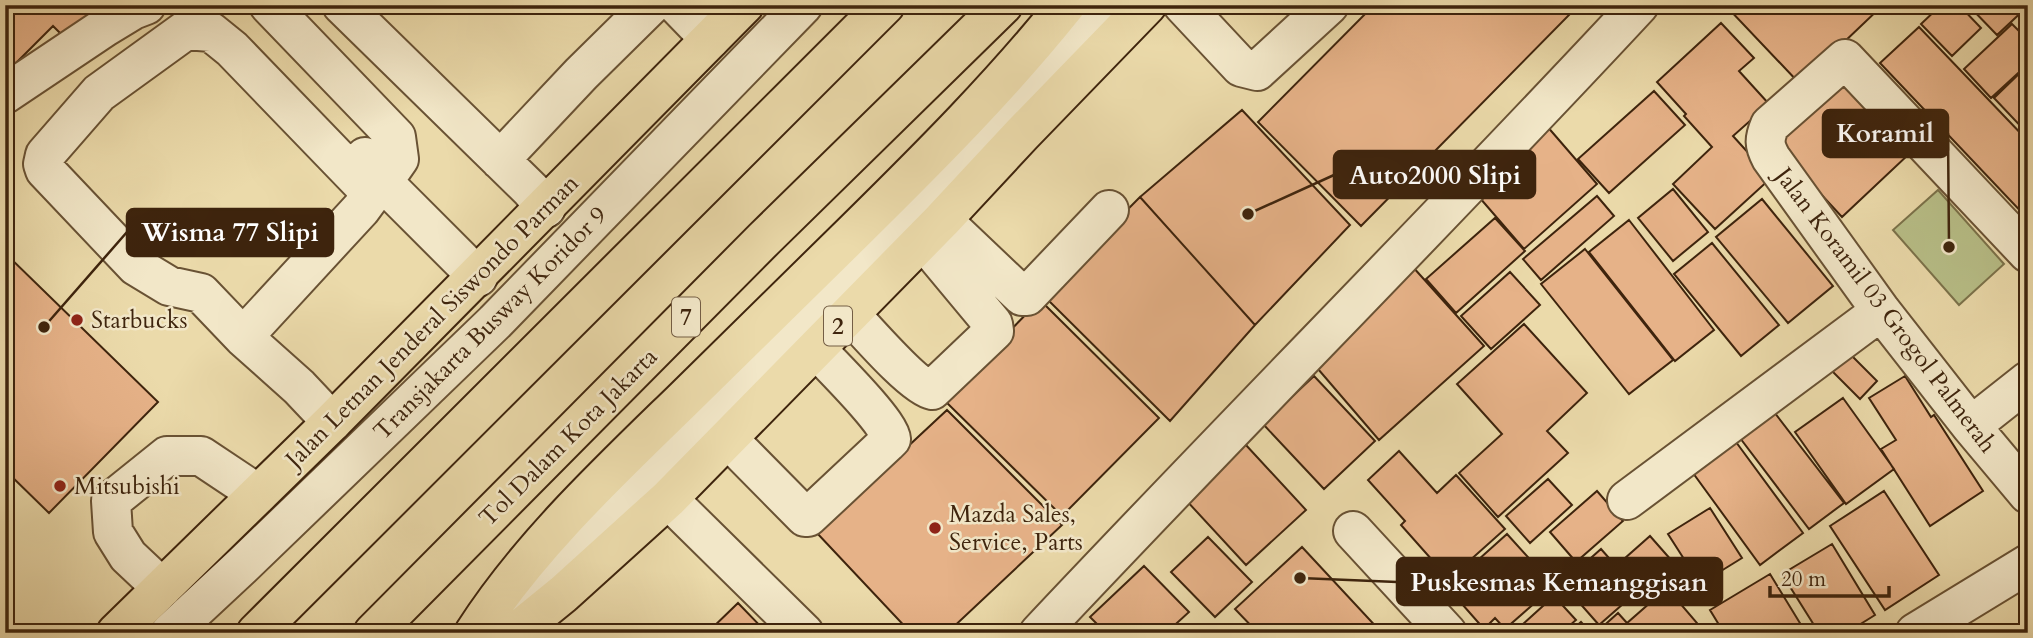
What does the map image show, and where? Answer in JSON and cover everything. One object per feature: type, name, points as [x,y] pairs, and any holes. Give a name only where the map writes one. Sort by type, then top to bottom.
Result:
[{"type":"highway","name":"Jalan Letnan Jenderal Siswondo Parman","points":[[116,633],[151,578],[244,484],[332,422],[744,5]]},
{"type":"highway","points":[[256,633],[885,5]]},
{"type":"highway","name":"Tol Dalam Kota Jakarta","points":[[373,633],[774,229],[1003,5]]},
{"type":"highway","points":[[474,633],[488,610],[536,551],[607,476],[925,162],[1037,41],[1066,5]]},
{"type":"highway","name":"2","points":[[515,633],[563,594],[668,499],[932,230],[1147,5]]},
{"type":"street","points":[[5,94],[105,27],[146,5]]},
{"type":"street","points":[[214,5],[225,10],[337,118],[378,188]]},
{"type":"street","points":[[243,337],[361,209],[399,159],[396,137],[269,5]]},
{"type":"street","points":[[342,5],[531,190],[546,208]]},
{"type":"street","points":[[500,160],[651,5]]},
{"type":"street","points":[[677,5],[710,39]]},
{"type":"street","name":"Transjakarta Busway Koridor 9","points":[[170,633],[495,322],[803,5]]},
{"type":"street","points":[[494,633],[1012,114],[1111,5]]},
{"type":"street","points":[[1183,5],[1241,67],[1257,71],[1329,5]]},
{"type":"street","points":[[1039,633],[1165,499],[1515,139],[1639,5]]},
{"type":"street","points":[[332,422],[201,293],[169,286],[136,267],[45,170],[45,155],[99,93],[186,30],[211,32],[478,277]]},
{"type":"street","name":"Jalan Koramil 03 Grogol Palmerah","points":[[2028,253],[1844,59],[1770,125],[1764,138],[1771,158],[1881,312],[2028,494]]},
{"type":"street","points":[[932,230],[1022,296],[1027,296],[1109,210]]},
{"type":"street","points":[[850,314],[911,376],[926,389],[932,390],[994,331],[993,324],[932,230]]},
{"type":"street","points":[[1627,500],[1881,312]]},
{"type":"street","points":[[727,438],[805,517],[887,443],[891,439],[890,433],[816,349]]},
{"type":"street","points":[[1971,426],[2028,381]]},
{"type":"street","points":[[151,578],[128,556],[113,532],[111,502],[167,456],[201,456],[244,484]]},
{"type":"street","points":[[668,499],[804,633]]},
{"type":"street","points":[[1353,531],[1447,633]]},
{"type":"street","points":[[1915,633],[2028,564]]},
{"type":"green space","points":[[1938,190],[2004,264],[1959,305],[1893,230]]},
{"type":"building","points":[[5,5],[127,5],[68,41],[53,26],[5,74]]},
{"type":"building","points":[[1374,5],[1560,5],[1569,15],[1361,226],[1258,122]]},
{"type":"building","points":[[1725,5],[1883,5],[1800,84]]},
{"type":"building","points":[[1941,5],[1959,5],[1981,28],[1952,56],[1921,24]]},
{"type":"building","points":[[1968,5],[2028,5],[2028,6],[1997,35]]},
{"type":"building","points":[[1721,23],[1754,58],[1739,71],[1769,104],[1733,136],[1771,178],[1715,229],[1673,184],[1712,147],[1657,82]]},
{"type":"building","points":[[2012,24],[2028,40],[2028,64],[1991,98],[1964,69]]},
{"type":"building","points":[[1919,27],[2028,141],[2028,219],[1880,63]]},
{"type":"building","points":[[2025,68],[2028,71],[2028,134],[1994,98]]},
{"type":"building","points":[[1836,75],[1909,154],[1842,217],[1769,138]]},
{"type":"building","points":[[1654,91],[1685,125],[1609,193],[1578,159]]},
{"type":"building","points":[[1242,110],[1350,225],[1255,325],[1140,197]]},
{"type":"building","points":[[1546,125],[1597,184],[1524,249],[1473,190]]},
{"type":"building","points":[[1673,189],[1708,232],[1673,261],[1638,218]]},
{"type":"building","points":[[1597,196],[1614,216],[1541,280],[1523,259]]},
{"type":"building","points":[[1140,197],[1255,325],[1170,421],[1043,295]]},
{"type":"building","points":[[1762,199],[1833,286],[1788,323],[1716,237]]},
{"type":"building","points":[[1495,218],[1525,251],[1456,313],[1426,279]]},
{"type":"building","points":[[1629,220],[1714,330],[1675,361],[1589,252]]},
{"type":"building","points":[[1712,243],[1779,325],[1741,356],[1674,274]]},
{"type":"building","points":[[1585,249],[1673,360],[1629,394],[1541,284]]},
{"type":"building","points":[[5,253],[158,402],[49,513],[5,470]]},
{"type":"building","points":[[1412,266],[1484,346],[1379,440],[1312,362]]},
{"type":"building","points":[[1510,272],[1540,305],[1491,349],[1461,316]]},
{"type":"building","points":[[1040,300],[1159,418],[1062,516],[943,399]]},
{"type":"building","points":[[1524,324],[1587,393],[1547,431],[1568,453],[1498,517],[1459,473],[1502,434],[1457,384]]},
{"type":"building","points":[[1849,353],[1877,381],[1860,399],[1832,371]]},
{"type":"building","points":[[1314,376],[1375,441],[1324,489],[1263,424]]},
{"type":"building","points":[[1905,376],[1931,417],[1934,415],[1983,491],[1930,526],[1881,449],[1896,440],[1869,398]]},
{"type":"building","points":[[1843,398],[1894,469],[1846,504],[1795,432]]},
{"type":"building","points":[[1771,408],[1844,503],[1809,529],[1737,434]]},
{"type":"building","points":[[947,410],[1062,525],[947,633],[911,633],[816,532]]},
{"type":"building","points":[[1736,442],[1803,533],[1760,565],[1693,473]]},
{"type":"building","points":[[1245,444],[1306,510],[1246,565],[1185,499]]},
{"type":"building","points":[[1399,451],[1437,493],[1456,475],[1505,529],[1449,579],[1401,525],[1405,521],[1368,480]]},
{"type":"building","points":[[1548,479],[1572,505],[1530,543],[1506,516]]},
{"type":"building","points":[[1597,491],[1623,521],[1576,562],[1550,532]]},
{"type":"building","points":[[1884,491],[1939,575],[1885,610],[1830,526]]},
{"type":"building","points":[[1710,508],[1742,558],[1700,584],[1668,534]]},
{"type":"building","points":[[1507,534],[1554,586],[1505,629],[1495,618],[1484,629],[1462,604],[1473,593],[1459,577]]},
{"type":"building","points":[[1650,536],[1672,561],[1599,625],[1577,600],[1580,597],[1566,580],[1601,549],[1616,566]]},
{"type":"building","points":[[1208,537],[1252,582],[1215,617],[1171,572]]},
{"type":"building","points":[[1832,544],[1875,615],[1846,633],[1819,633],[1782,574]]},
{"type":"building","points":[[1302,547],[1382,633],[1258,633],[1235,609]]},
{"type":"building","points":[[1144,566],[1189,612],[1166,633],[1106,633],[1090,617]]},
{"type":"building","points":[[1770,574],[1806,633],[1724,633],[1710,610]]},
{"type":"building","points":[[1667,588],[1697,623],[1688,630],[1691,633],[1599,633],[1598,631],[1618,613],[1627,623]]},
{"type":"building","points":[[1554,596],[1576,620],[1561,633],[1513,633]]},
{"type":"building","points":[[738,603],[767,633],[707,633]]},
{"type":"building","points":[[1067,615],[1083,633],[1047,633]]},
{"type":"building","points":[[1581,622],[1591,633],[1569,633]]},
{"type":"place","name":"Auto2000 Slipi","points":[[1248,214]]},
{"type":"place","name":"Koramil","points":[[1949,247]]},
{"type":"place","name":"Starbucks","points":[[77,320]]},
{"type":"place","name":"Wisma 77 Slipi","points":[[44,327]]},
{"type":"place","name":"Mitsubishi","points":[[60,486]]},
{"type":"place","name":"Mazda Sales, Service, Parts","points":[[935,528]]},
{"type":"place","name":"Puskesmas Kemanggisan","points":[[1300,578]]}]
